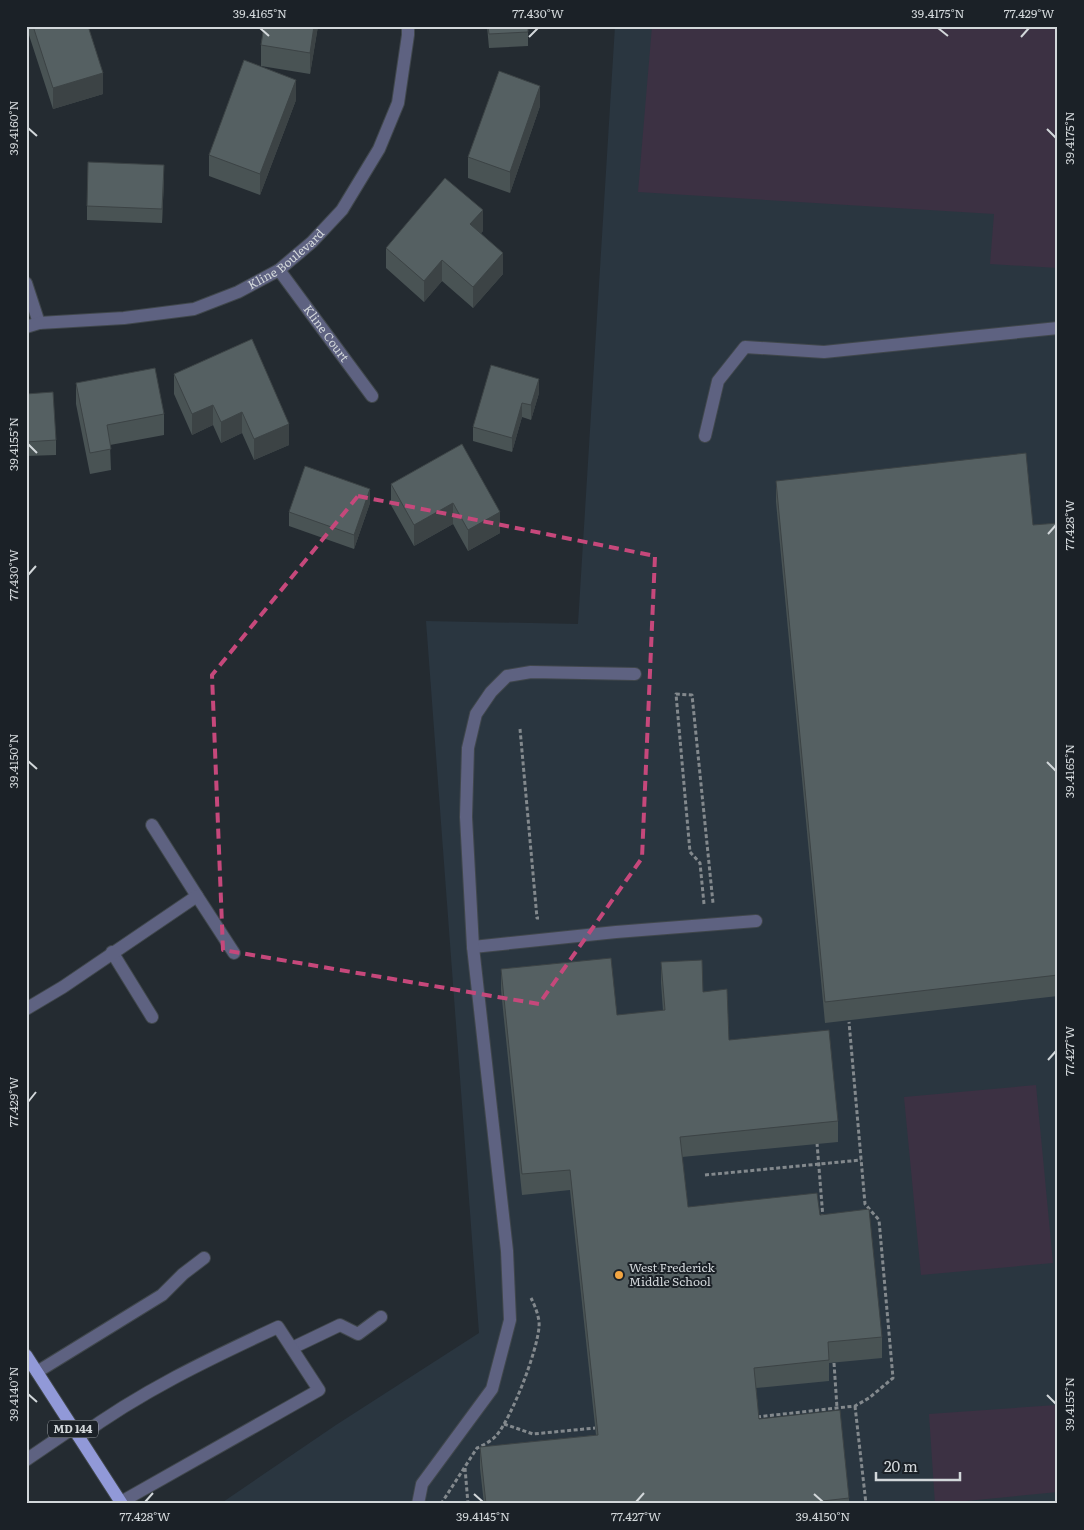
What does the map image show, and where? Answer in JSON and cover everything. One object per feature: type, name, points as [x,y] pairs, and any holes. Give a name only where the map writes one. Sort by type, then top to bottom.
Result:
[{"type":"main road","name":"MD 144","points":[[26,1355],[121,1503]]},
{"type":"street","name":"Kline Boulevard","points":[[32,325],[124,318],[194,309],[238,292],[279,270],[312,242],[342,210],[379,149],[398,103],[408,26]]},
{"type":"street","name":"Kline Court","points":[[279,270],[372,396]]},
{"type":"street","points":[[26,283],[32,325]]},
{"type":"street","points":[[704,436],[718,381],[744,347],[824,352],[1058,328]]},
{"type":"street","points":[[418,1504],[422,1484],[492,1389],[510,1320],[507,1251],[473,947],[466,817],[468,748],[476,714],[491,692],[507,676],[532,672],[635,674]]},
{"type":"street","points":[[152,825],[234,953]]},
{"type":"street","points":[[26,1008],[63,987],[196,896]]},
{"type":"street","points":[[473,947],[616,932],[756,921]]},
{"type":"street","points":[[112,952],[152,1017]]},
{"type":"street","points":[[37,1372],[162,1295],[183,1274],[204,1258]]},
{"type":"street","points":[[292,1348],[340,1325],[358,1334],[381,1317]]},
{"type":"street","points":[[26,1460],[204,1361],[278,1327],[319,1390],[121,1503]]},
{"type":"path","points":[[704,904],[700,863],[690,852],[676,694],[692,695],[713,903]]},
{"type":"path","points":[[520,728],[537,918],[546,917]]},
{"type":"path","points":[[695,905],[719,902]]},
{"type":"path","points":[[757,1417],[855,1406],[869,1398],[894,1378],[879,1220],[865,1204],[849,1022]]},
{"type":"path","points":[[817,1144],[820,1164],[823,1225]]},
{"type":"path","points":[[705,1174],[861,1160]]},
{"type":"path","points":[[440,1504],[477,1448],[485,1445],[496,1436],[517,1399],[536,1349],[540,1325],[531,1297]]},
{"type":"path","points":[[834,1363],[837,1408]]},
{"type":"path","points":[[855,1406],[866,1504]]},
{"type":"path","points":[[786,1414],[786,1422]]},
{"type":"path","points":[[504,1424],[533,1434],[595,1428]]},
{"type":"path","points":[[465,1467],[468,1504]]},
{"type":"highlighted area","points":[[358,496],[655,556],[642,858],[539,1004],[223,950],[212,675]]},
{"type":"shaded area","points":[[615,26],[1058,26],[1058,1504],[220,1504],[336,1425],[479,1333],[426,621],[578,624]]},
{"type":"shaded area","points":[[652,26],[1058,26],[1058,268],[990,264],[994,214],[638,192]]},
{"type":"shaded area","points":[[1036,1085],[1053,1263],[921,1275],[904,1097]]},
{"type":"shaded area","points":[[1056,1405],[1058,1423],[1058,1492],[935,1504],[929,1414]]},
{"type":"building","points":[[33,26],[88,26],[103,73],[53,88]]},
{"type":"building","points":[[264,26],[314,26],[310,53],[261,45]]},
{"type":"building","points":[[488,26],[528,26],[528,32],[489,34]]},
{"type":"building","points":[[244,60],[296,80],[260,174],[209,155]]},
{"type":"building","points":[[499,71],[540,86],[510,172],[468,157]]},
{"type":"building","points":[[88,162],[164,165],[162,209],[87,206]]},
{"type":"building","points":[[445,178],[483,210],[470,224],[503,253],[473,287],[442,260],[424,281],[386,248]]},
{"type":"building","points":[[252,339],[289,424],[254,439],[242,412],[221,422],[213,405],[192,414],[174,374]]},
{"type":"building","points":[[491,365],[539,379],[531,405],[522,403],[512,438],[473,427]]},
{"type":"building","points":[[155,368],[164,414],[107,425],[111,449],[90,453],[76,383]]},
{"type":"building","points":[[53,392],[56,440],[26,442],[26,394]]},
{"type":"building","points":[[462,444],[500,512],[468,530],[453,503],[414,525],[391,484]]},
{"type":"building","points":[[1026,453],[1033,525],[1058,523],[1058,975],[825,1002],[776,481]]},
{"type":"building","points":[[305,466],[370,489],[354,535],[289,512]]},
{"type":"building","points":[[611,958],[617,1015],[665,1010],[661,962],[702,960],[703,992],[727,989],[729,1040],[829,1030],[838,1121],[680,1137],[688,1207],[817,1193],[820,1215],[869,1209],[882,1337],[828,1342],[829,1360],[754,1368],[759,1419],[840,1410],[849,1498],[796,1504],[486,1504],[480,1447],[598,1435],[570,1170],[522,1174],[501,969]]},
{"type":"place","name":"West Frederick Middle School","points":[[619,1275]]}]
